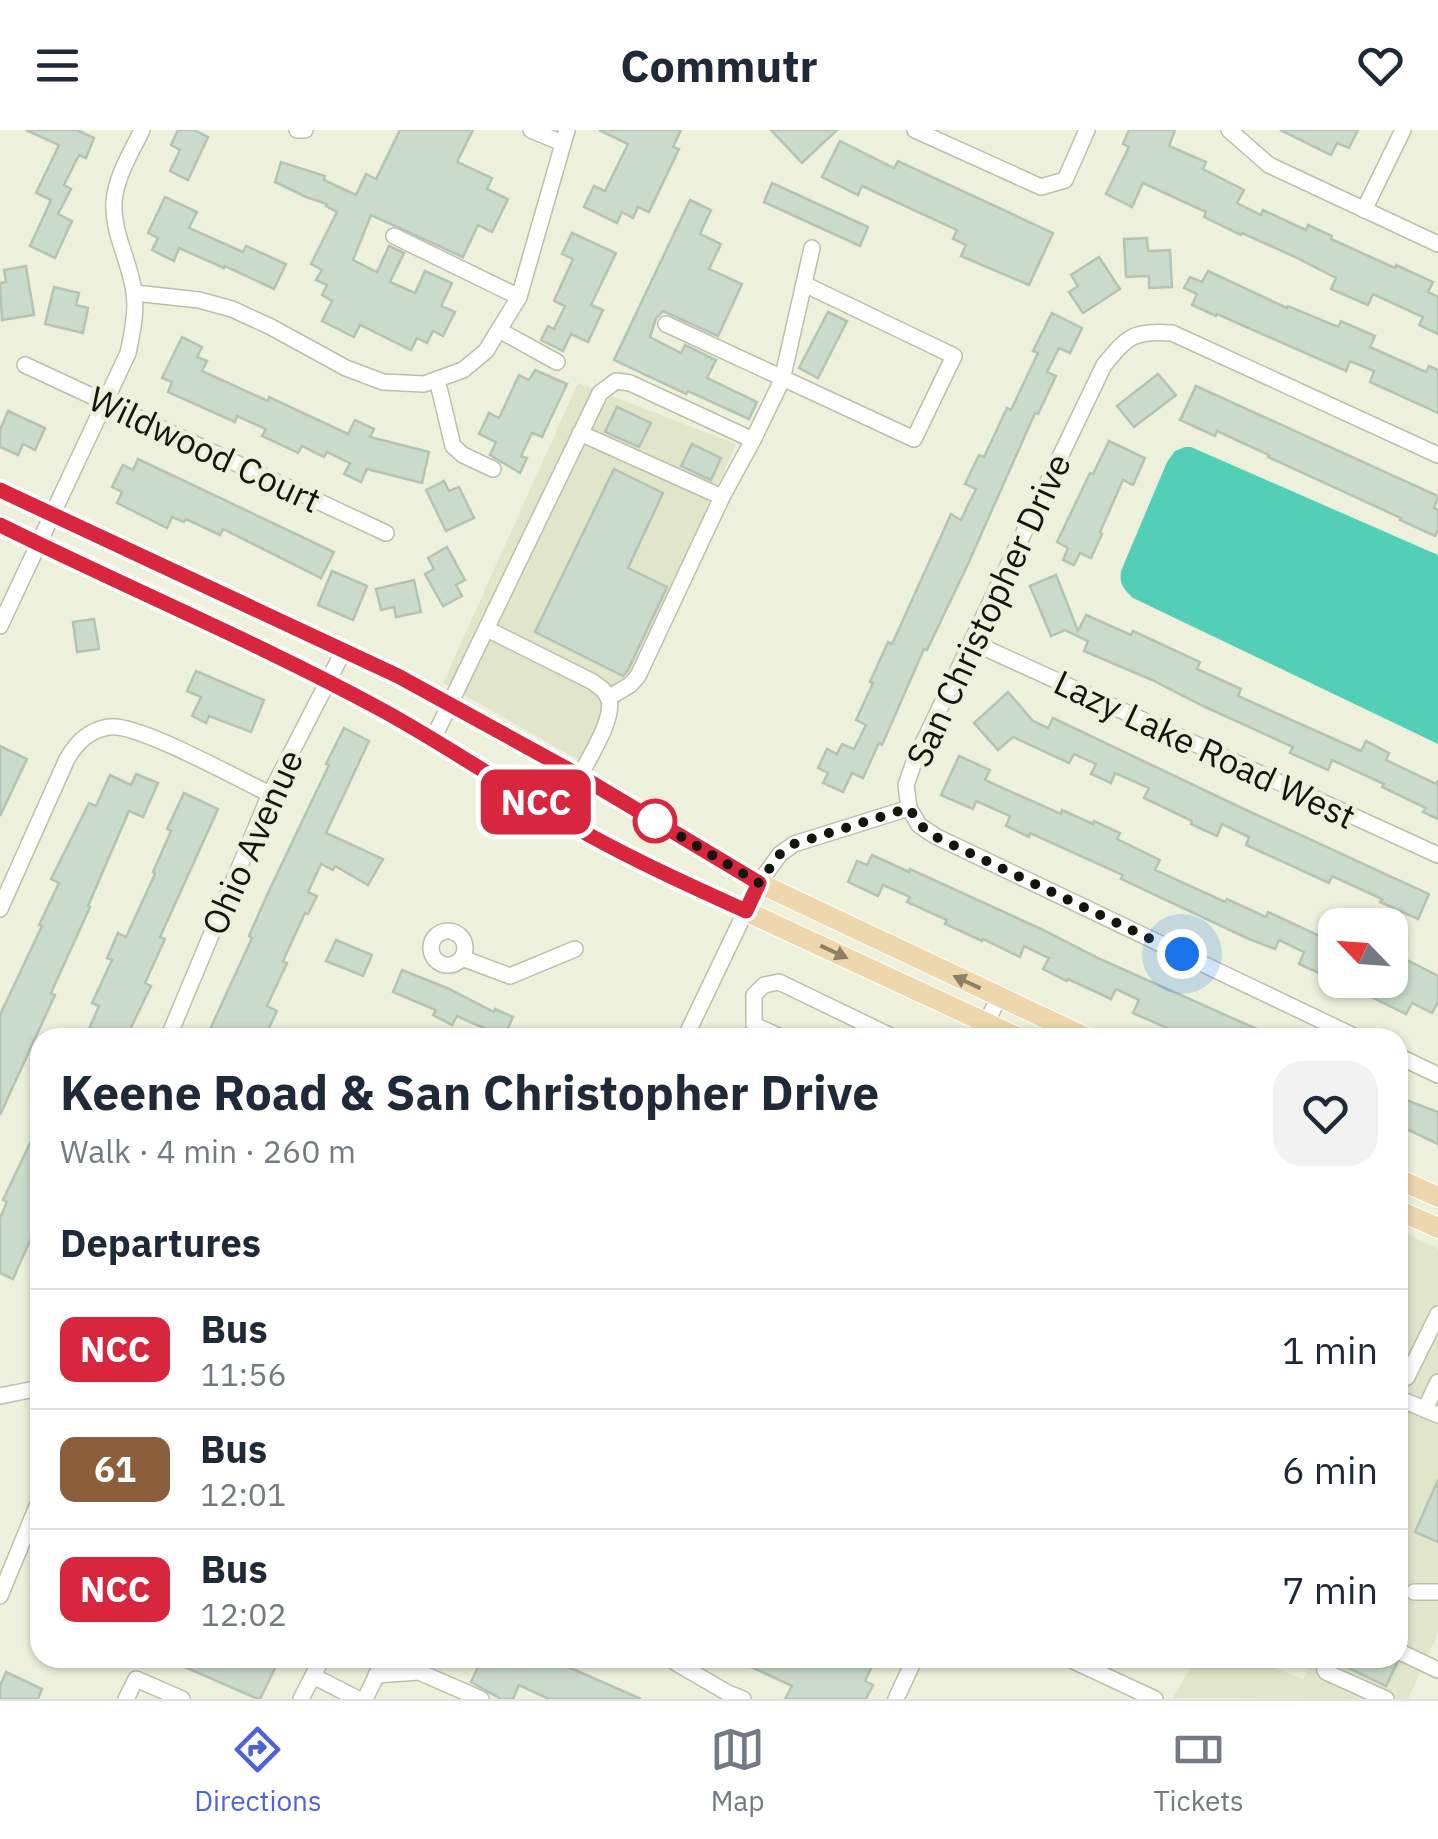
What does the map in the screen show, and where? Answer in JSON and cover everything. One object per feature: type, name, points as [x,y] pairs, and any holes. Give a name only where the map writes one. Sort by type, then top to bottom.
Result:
[{"type":"main road","points":[[0,490],[451,704],[759,883],[999,996],[1050,1028]]},
{"type":"main road","points":[[0,525],[328,681],[648,866],[979,1028]]},
{"type":"main road","points":[[1408,1184],[1438,1197]]},
{"type":"main road","points":[[1408,1214],[1438,1228]]},
{"type":"street","points":[[0,626],[128,353],[135,294],[117,232],[114,204],[118,179],[142,130]]},
{"type":"street","points":[[297,130],[305,130]]},
{"type":"street","points":[[135,294],[199,300],[232,309],[346,368],[383,382],[424,384],[463,370],[486,351],[518,297],[565,136],[531,130]]},
{"type":"street","points":[[916,130],[1041,188],[1064,180],[1087,130]]},
{"type":"street","points":[[1229,130],[1269,164],[1438,244]]},
{"type":"street","points":[[1364,210],[1403,130]]},
{"type":"street","points":[[394,236],[518,297]]},
{"type":"street","points":[[608,698],[638,676],[782,380],[812,248]]},
{"type":"street","points":[[666,324],[914,439],[954,356],[804,284]]},
{"type":"street","points":[[499,330],[557,362]]},
{"type":"street","name":"San Christopher Drive","points":[[691,1028],[759,883],[780,854],[794,844],[909,808],[906,785],[914,762],[1104,365],[1121,344],[1141,332],[1172,333],[1438,455]]},
{"type":"street","name":"Wildwood Court","points":[[25,365],[386,533]]},
{"type":"street","points":[[437,380],[454,446],[463,455],[493,469]]},
{"type":"street","points":[[434,739],[600,392],[616,382],[630,383],[752,440]]},
{"type":"street","points":[[580,433],[722,498]]},
{"type":"street","points":[[487,629],[603,689],[610,710],[580,776]]},
{"type":"street","name":"Lazy Lake Road West","points":[[972,642],[1438,855]]},
{"type":"street","name":"Ohio Avenue","points":[[172,1028],[270,794],[344,650]]},
{"type":"street","points":[[0,909],[66,758],[81,738],[100,729],[136,730],[270,794]]},
{"type":"street","points":[[909,808],[920,825],[934,836],[1337,1028]]},
{"type":"street","points":[[462,958],[510,976],[574,948]]},
{"type":"street","points":[[748,1028],[754,995],[764,984],[779,982],[874,1028]]},
{"type":"street","points":[[984,1028],[999,996]]},
{"type":"street","points":[[1408,1061],[1438,1076]]},
{"type":"street","points":[[1408,1375],[1438,1314]]},
{"type":"street","points":[[1431,1412],[1438,1382]]},
{"type":"street","points":[[0,1396],[30,1390]]},
{"type":"street","points":[[0,1596],[30,1523]]},
{"type":"street","points":[[1414,1592],[1438,1592]]},
{"type":"street","points":[[1408,1656],[1438,1670]]},
{"type":"street","points":[[301,1699],[317,1668]]},
{"type":"street","points":[[313,1676],[362,1699],[380,1668]]},
{"type":"street","points":[[684,1668],[732,1697]]},
{"type":"street","points":[[896,1699],[910,1668]]},
{"type":"street","points":[[1088,1668],[1155,1699]]},
{"type":"street","points":[[1334,1668],[1386,1699]]},
{"type":"street","points":[[376,1675],[419,1672],[481,1699]]},
{"type":"street","points":[[126,1699],[136,1679],[182,1699]]},
{"type":"shaded area","points":[[578,383],[736,444],[591,767],[443,683]]},
{"type":"shaded area","points":[[1408,1234],[1438,1249],[1438,1634],[1408,1699],[1173,1698],[1190,1668],[1275,1668],[1303,1679],[1309,1668],[1408,1668]]},
{"type":"water","points":[[1185,447],[1438,555],[1438,744],[1127,592],[1121,571],[1167,462],[1175,451]]},
{"type":"building","points":[[26,130],[77,130],[94,138],[86,158],[79,155],[64,185],[71,189],[58,214],[72,221],[55,258],[30,246],[51,200],[36,193],[59,145]]},
{"type":"building","points":[[178,130],[194,130],[208,137],[188,180],[170,171],[180,150],[171,145]]},
{"type":"building","points":[[400,130],[473,130],[457,162],[492,178],[487,189],[508,199],[492,232],[478,225],[463,257],[371,215],[353,260],[377,272],[389,246],[404,253],[390,282],[415,293],[425,271],[452,283],[441,306],[455,312],[443,336],[433,331],[427,343],[417,338],[411,350],[360,325],[354,337],[322,321],[332,301],[322,295],[327,285],[316,280],[322,270],[311,264],[337,212],[275,182],[281,162],[325,176],[324,180],[356,195],[366,174],[376,179]]},
{"type":"building","points":[[599,130],[681,130],[673,147],[679,149],[649,212],[638,207],[633,218],[622,212],[617,223],[584,207],[594,186],[605,191],[628,144]]},
{"type":"building","points":[[771,130],[837,130],[802,163]]},
{"type":"building","points":[[1129,130],[1175,130],[1169,146],[1206,162],[1203,169],[1244,190],[1237,203],[1306,230],[1308,225],[1332,236],[1331,239],[1433,282],[1428,292],[1438,297],[1438,334],[1419,325],[1423,317],[1373,294],[1368,305],[1331,289],[1336,278],[1204,217],[1206,212],[1143,183],[1132,207],[1106,194],[1129,147],[1123,144]]},
{"type":"building","points":[[1280,130],[1358,130],[1349,148],[1337,143],[1331,155]]},
{"type":"building","points":[[840,141],[894,168],[898,161],[1053,233],[1029,285],[961,256],[966,245],[953,239],[957,230],[862,186],[858,195],[822,177]]},
{"type":"building","points":[[772,183],[868,227],[860,246],[764,202]]},
{"type":"building","points":[[165,197],[197,212],[189,228],[243,252],[246,246],[286,264],[274,289],[179,248],[174,261],[152,250],[158,238],[148,233]]},
{"type":"building","points":[[690,200],[711,210],[700,234],[721,244],[709,269],[742,284],[718,336],[663,311],[656,318],[650,337],[681,353],[685,345],[716,360],[707,378],[757,402],[749,419],[614,360]]},
{"type":"building","points":[[572,233],[616,253],[591,305],[603,310],[588,342],[571,334],[563,351],[541,340],[548,326],[554,329],[565,306],[554,301],[573,259],[562,254]]},
{"type":"building","points":[[1147,238],[1148,251],[1170,250],[1172,287],[1149,288],[1149,276],[1126,277],[1124,239]]},
{"type":"building","points":[[1099,257],[1120,289],[1083,313],[1069,292],[1078,286],[1071,275]]},
{"type":"building","points":[[26,266],[34,315],[2,320],[0,283],[6,282],[4,270]]},
{"type":"building","points":[[1208,271],[1287,308],[1338,327],[1341,321],[1375,336],[1370,347],[1426,372],[1429,366],[1438,370],[1438,413],[1370,382],[1374,371],[1350,361],[1346,371],[1192,305],[1197,294],[1184,288],[1190,277],[1202,282]]},
{"type":"building","points":[[54,287],[79,293],[76,305],[88,308],[83,333],[45,324]]},
{"type":"building","points":[[828,312],[847,321],[818,378],[799,368]]},
{"type":"building","points":[[1052,313],[1082,328],[1070,353],[1059,348],[1047,372],[1056,376],[1038,414],[1035,413],[882,745],[879,743],[863,778],[852,773],[843,792],[823,783],[828,773],[818,768],[827,749],[837,754],[842,744],[854,749],[866,725],[856,720],[888,642],[892,644],[951,514],[961,520],[976,489],[965,484],[979,455],[984,457],[1007,408],[1011,410]]},
{"type":"building","points":[[182,337],[202,347],[197,357],[207,361],[202,371],[348,434],[355,420],[374,429],[370,437],[429,452],[422,483],[367,469],[361,482],[344,474],[350,463],[327,452],[324,457],[302,446],[298,453],[262,436],[266,429],[237,416],[235,422],[168,392],[172,382],[162,378]]},
{"type":"building","points":[[535,370],[567,384],[542,437],[532,433],[521,456],[527,458],[520,473],[490,455],[496,442],[479,434],[489,413],[499,418],[519,375],[529,380]]},
{"type":"building","points":[[1158,374],[1176,395],[1134,427],[1117,406]]},
{"type":"building","points":[[1196,386],[1438,496],[1434,508],[1438,510],[1435,536],[1217,431],[1215,436],[1180,420]]},
{"type":"building","points":[[617,407],[651,423],[639,447],[605,432]]},
{"type":"building","points":[[8,411],[45,428],[35,450],[23,444],[18,455],[0,447],[0,430]]},
{"type":"building","points":[[1109,441],[1145,458],[1133,485],[1123,480],[1091,558],[1080,553],[1074,565],[1063,560],[1068,548],[1057,542]]},
{"type":"building","points":[[692,444],[721,458],[711,480],[681,466]]},
{"type":"building","points":[[138,459],[334,552],[321,578],[223,529],[220,535],[186,519],[184,522],[172,517],[167,528],[117,503],[122,492],[112,487],[123,465],[133,470]]},
{"type":"building","points":[[614,469],[663,493],[628,568],[667,587],[623,676],[535,632]]},
{"type":"building","points":[[444,481],[449,491],[459,487],[474,518],[446,531],[426,490]]},
{"type":"building","points":[[447,547],[465,580],[456,585],[462,596],[443,606],[425,574],[434,569],[428,558]]},
{"type":"building","points":[[332,571],[367,586],[353,620],[318,605]]},
{"type":"building","points":[[1056,575],[1078,631],[1086,615],[1131,635],[1133,631],[1200,662],[1197,669],[1241,689],[1238,696],[1361,751],[1366,741],[1389,753],[1386,760],[1436,784],[1438,780],[1438,819],[1423,812],[1426,808],[1382,787],[1384,784],[1332,760],[1328,770],[1290,753],[1293,747],[1084,651],[1088,641],[1065,630],[1051,636],[1030,586]]},
{"type":"building","points":[[414,580],[421,612],[396,617],[394,607],[381,610],[376,589]]},
{"type":"building","points":[[94,619],[99,649],[77,652],[73,622]]},
{"type":"building","points":[[196,671],[264,700],[251,732],[209,716],[206,723],[192,716],[201,697],[187,691]]},
{"type":"building","points":[[1008,692],[1033,721],[1048,728],[1053,718],[1429,894],[1418,919],[1408,915],[1408,908],[1393,908],[1332,876],[1329,883],[1246,845],[1249,837],[1222,824],[1217,836],[1191,824],[1192,821],[1144,798],[1149,788],[1115,773],[1111,783],[1091,774],[1096,764],[1074,754],[1069,763],[1013,737],[998,750],[974,723]]},
{"type":"building","points":[[344,728],[369,741],[326,833],[383,859],[368,885],[335,866],[333,870],[321,864],[308,892],[317,896],[283,961],[287,963],[267,1006],[277,1011],[269,1028],[211,1028],[267,895],[329,765],[326,764]]},
{"type":"building","points":[[0,746],[27,759],[0,816]]},
{"type":"building","points":[[959,756],[990,770],[985,780],[1061,814],[1062,810],[1120,833],[1117,839],[1160,860],[1155,870],[1225,902],[1227,899],[1266,917],[1268,912],[1318,935],[1318,972],[1299,964],[1304,952],[1279,940],[1275,949],[1249,939],[1121,879],[1123,875],[1006,826],[1010,816],[976,801],[973,809],[941,795]]},
{"type":"building","points":[[136,774],[158,783],[143,817],[129,811],[51,993],[55,995],[40,1028],[30,1028],[30,1050],[0,1115],[0,1015],[59,883],[51,879],[89,803],[96,806],[110,775],[131,785]]},
{"type":"building","points":[[184,793],[218,809],[160,937],[165,939],[145,983],[151,986],[131,1028],[89,1028],[99,1006],[92,1003],[112,960],[107,958],[118,933],[126,937],[155,874],[171,831],[167,829]]},
{"type":"building","points":[[872,855],[909,872],[910,869],[1255,1028],[1167,1028],[1133,1013],[1139,1000],[1116,989],[1111,999],[1043,969],[1049,958],[1024,946],[1020,957],[945,924],[947,920],[907,902],[910,897],[883,885],[878,896],[848,882],[857,861],[867,865]]},
{"type":"building","points":[[336,940],[372,955],[363,976],[326,961]]},
{"type":"building","points":[[1408,961],[1438,976],[1438,1002],[1432,1013],[1412,1003],[1406,1014],[1374,998],[1408,998]]},
{"type":"building","points":[[402,970],[513,1017],[508,1028],[484,1028],[457,1016],[452,1025],[433,1015],[436,1010],[393,992]]},
{"type":"building","points":[[1408,1101],[1438,1112],[1438,1144],[1408,1130]]},
{"type":"building","points":[[30,1143],[30,1241],[13,1279],[0,1273],[0,1218],[7,1202],[3,1200]]},
{"type":"building","points":[[1438,1480],[1438,1542],[1415,1532]]},
{"type":"building","points":[[187,1668],[275,1668],[258,1699]]},
{"type":"building","points":[[478,1668],[571,1668],[641,1699],[549,1699],[519,1685],[513,1699],[501,1699],[471,1682]]},
{"type":"building","points":[[753,1668],[871,1668],[865,1681],[873,1685],[866,1699],[785,1699],[792,1686]]},
{"type":"building","points":[[1348,1668],[1395,1668],[1386,1686]]},
{"type":"building","points":[[6,1672],[42,1689],[38,1699],[0,1699]]},
{"type":"bus line","name":"NCC","points":[[0,490],[344,650],[496,728],[759,883],[746,911],[588,834],[434,739],[328,681],[0,525]]},
{"type":"route","points":[[655,821],[645,815],[759,883],[780,854],[794,844],[909,808],[920,825],[934,836],[1182,954]]}]
